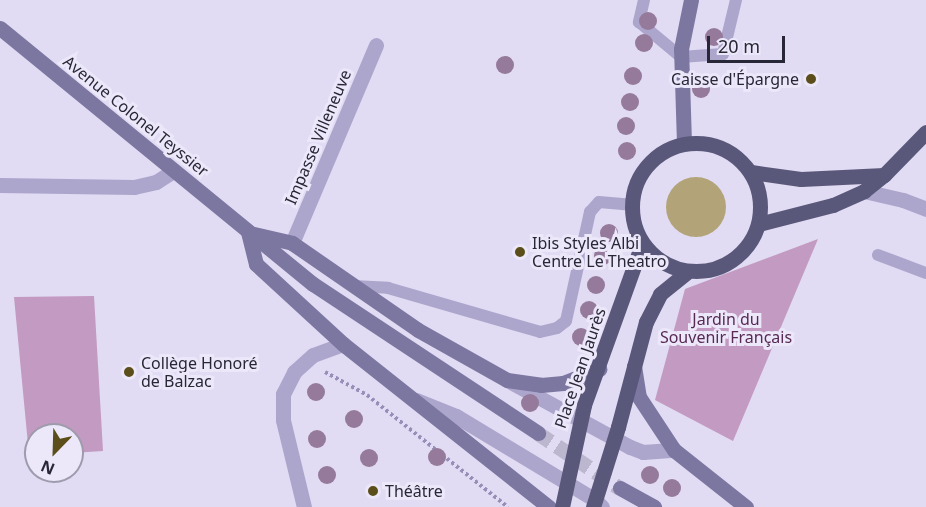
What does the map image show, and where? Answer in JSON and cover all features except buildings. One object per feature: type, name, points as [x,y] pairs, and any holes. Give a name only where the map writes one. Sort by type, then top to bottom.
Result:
[{"type":"main road","points":[[684,143],[681,57],[691,0]]},
{"type":"main road","name":"Avenue Colonel Teyssier","points":[[0,28],[313,284],[538,433]]},
{"type":"main road","points":[[759,224],[833,205],[864,191],[884,175],[926,132]]},
{"type":"main road","points":[[684,143],[706,143],[727,150],[751,172],[761,202],[759,224],[746,248],[725,265],[707,271],[688,271],[671,267],[656,258],[642,244],[634,226],[631,205],[636,183],[647,165],[664,151],[684,143]]},
{"type":"main road","points":[[751,172],[801,180],[884,175]]},
{"type":"main road","points":[[549,507],[414,398],[342,344],[256,264],[248,232],[292,243],[418,330],[507,380],[541,385],[563,383],[599,369]]},
{"type":"main road","name":"Place Jean Jaurès","points":[[562,507],[579,420],[642,244]]},
{"type":"main road","points":[[597,505],[646,322],[660,294],[688,271]]},
{"type":"main road","points":[[634,366],[639,397],[674,450],[746,507]]},
{"type":"main road","points":[[620,488],[654,507]]},
{"type":"street","name":"Impasse Villeneuve","points":[[292,243],[376,45]]},
{"type":"street","points":[[0,185],[134,187],[156,182],[173,171]]},
{"type":"street","points":[[864,191],[926,209]]},
{"type":"street","points":[[304,507],[283,420],[283,394],[294,372],[313,355],[342,344]]},
{"type":"street","points":[[507,380],[613,439],[643,452],[674,450]]},
{"type":"street","points":[[414,398],[456,416],[567,483],[597,505]]},
{"type":"lane","points":[[644,0],[639,22],[681,57],[723,54],[736,0]]},
{"type":"lane","points":[[352,286],[388,288],[540,332],[557,328],[566,321],[590,212],[599,202],[631,205]]},
{"type":"lane","points":[[878,255],[926,273]]},
{"type":"path","points":[[305,362],[367,395],[508,507]]},
{"type":"green space","name":"Jardin du Souvenir Français","points":[[818,239],[733,441],[655,400],[685,289]]},
{"type":"green space","points":[[94,296],[103,451],[84,452],[84,423],[26,423],[14,297]]},
{"type":"shaded area","points":[[696,177],[713,182],[721,190],[726,207],[721,224],[713,232],[696,237],[679,232],[671,224],[666,207],[671,190],[679,182]]},
{"type":"tunnel","points":[[538,433],[620,488]]},
{"type":"place","name":"Caisse d'Épargne","points":[[811,79]]},
{"type":"place","name":"Ibis Styles Albi Centre Le Theatro","points":[[520,252]]},
{"type":"place","name":"Collège Honoré de Balzac","points":[[129,372]]},
{"type":"place","name":"Théâtre","points":[[373,491]]}]
